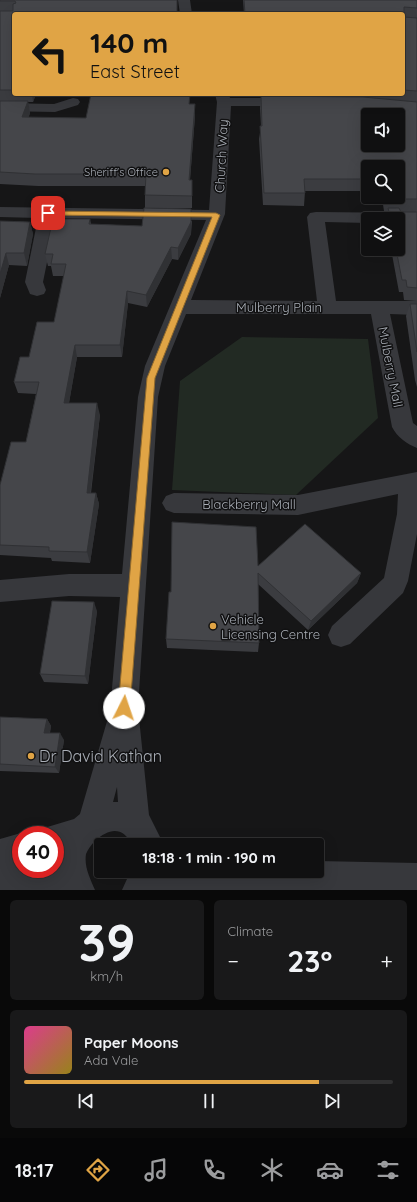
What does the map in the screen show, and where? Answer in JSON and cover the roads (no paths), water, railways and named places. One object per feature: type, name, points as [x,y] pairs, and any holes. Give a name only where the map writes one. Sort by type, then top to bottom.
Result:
[{"type":"street","points":[[184,0],[186,12]]},
{"type":"street","points":[[223,98],[306,102]]},
{"type":"street","name":"Church Way","points":[[150,838],[124,708],[151,378],[178,307],[216,215],[220,188],[223,98]]},
{"type":"street","points":[[0,107],[55,108],[73,102]]},
{"type":"street","points":[[0,212],[216,215]]},
{"type":"street","points":[[37,290],[34,282],[48,213]]},
{"type":"street","points":[[327,307],[316,217],[417,218]]},
{"type":"street","name":"Mulberry Plain","points":[[178,307],[417,308]]},
{"type":"street","name":"Mulberry Mall","points":[[379,307],[410,433]]},
{"type":"street","points":[[341,635],[394,585],[396,581],[414,482]]},
{"type":"street","name":"Blackberry Mall","points":[[174,503],[298,505],[350,493],[414,482]]},
{"type":"street","points":[[0,591],[69,585],[133,586]]},
{"type":"street","name":"Church Way","points":[[77,886],[71,873],[72,851],[76,831],[124,708]]},
{"type":"street","points":[[76,831],[104,816],[115,815],[125,818],[150,838]]},
{"type":"street","points":[[0,854],[12,851]]},
{"type":"street","points":[[0,874],[77,886]]},
{"type":"street","points":[[324,876],[417,879]]},
{"type":"street","points":[[138,890],[144,878]]},
{"type":"street","points":[[138,890],[226,878]]},
{"type":"place","name":"Sheriff's Office","points":[[166,172]]},
{"type":"place","name":"Vehicle Licensing Centre","points":[[213,626]]},
{"type":"place","name":"Dr David Kathan","points":[[31,756]]}]
